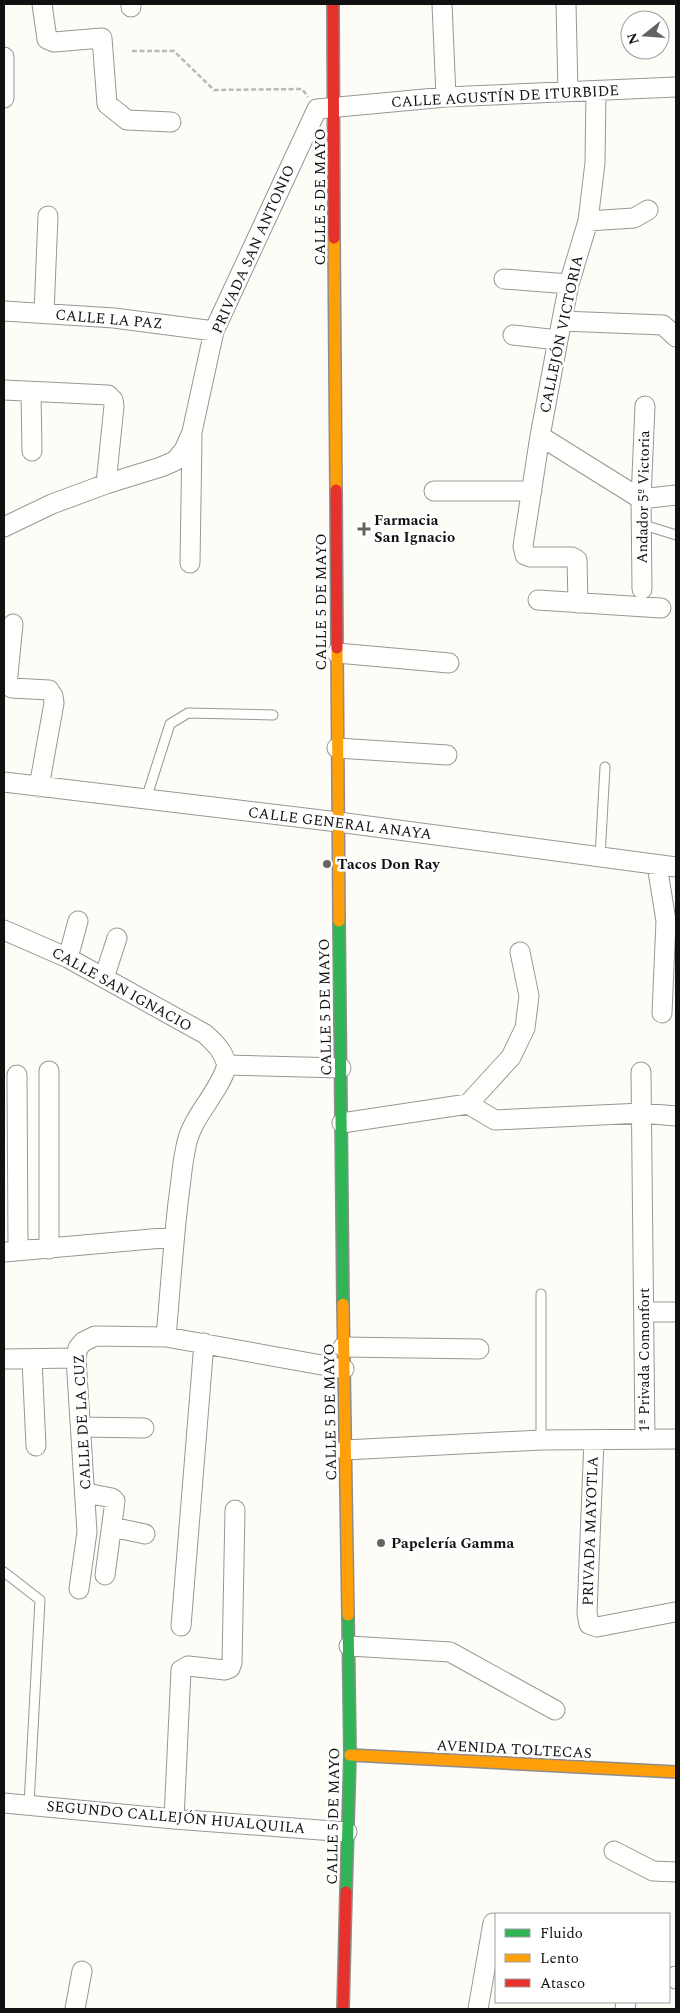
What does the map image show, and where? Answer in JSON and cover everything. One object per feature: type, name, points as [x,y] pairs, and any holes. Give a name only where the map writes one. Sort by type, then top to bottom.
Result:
[{"type":"street","points":[[42,4],[47,39],[54,42],[102,38],[107,104],[127,120],[171,122]]},
{"type":"street","name":"CALLE 5 DE MAYO","points":[[333,4],[326,108],[337,653],[350,1755],[343,2009]]},
{"type":"street","points":[[442,4],[446,97]]},
{"type":"street","points":[[566,4],[568,92]]},
{"type":"street","points":[[4,57],[4,98]]},
{"type":"street","name":"CALLE AGUSTÍN DE ITURBIDE","points":[[326,108],[446,97],[676,87]]},
{"type":"street","name":"CALLEJÓN VICTORIA","points":[[578,603],[577,560],[572,557],[530,557],[525,554],[523,546],[540,436],[569,284],[588,221],[594,162],[596,91]]},
{"type":"street","name":"PRIVADA SAN ANTONIO","points":[[4,528],[52,504],[106,484],[161,467],[174,461],[184,450],[192,432],[214,331],[326,108]]},
{"type":"street","points":[[588,221],[634,218],[648,210]]},
{"type":"street","points":[[44,313],[48,216]]},
{"type":"street","points":[[504,279],[569,284]]},
{"type":"street","name":"CALLE LA PAZ","points":[[4,311],[114,318],[214,331]]},
{"type":"street","points":[[562,321],[663,326],[676,337]]},
{"type":"street","points":[[513,335],[558,340]]},
{"type":"street","points":[[4,390],[108,395],[113,400],[114,406],[106,484]]},
{"type":"street","points":[[31,392],[32,451]]},
{"type":"street","name":"Andador 5º Victoria","points":[[642,588],[641,499],[645,406]]},
{"type":"street","points":[[190,563],[192,432]]},
{"type":"street","points":[[540,436],[641,499],[676,495]]},
{"type":"street","points":[[434,491],[532,491]]},
{"type":"street","points":[[538,600],[661,608]]},
{"type":"street","points":[[13,624],[7,685],[12,688],[49,690],[53,696],[54,703],[39,787]]},
{"type":"street","points":[[337,653],[449,663]]},
{"type":"street","points":[[337,748],[447,755]]},
{"type":"street","name":"CALLE GENERAL ANAYA","points":[[4,782],[338,822],[676,867]]},
{"type":"street","points":[[657,865],[666,922],[662,1013]]},
{"type":"street","points":[[68,958],[78,921]]},
{"type":"street","name":"CALLE SAN IGNACIO","points":[[4,930],[68,958],[205,1034],[217,1044],[224,1054],[227,1065]]},
{"type":"street","points":[[104,978],[117,938]]},
{"type":"street","points":[[342,1123],[468,1104],[511,1057],[525,1028],[530,996],[520,952]]},
{"type":"street","points":[[166,1337],[174,1237],[187,1140],[195,1123],[224,1076],[227,1065],[341,1068]]},
{"type":"street","points":[[49,1071],[49,1249]]},
{"type":"street","name":"1ª Privada Comonfort","points":[[345,1450],[541,1440],[645,1439],[641,1072]]},
{"type":"street","points":[[16,1075],[11,1252],[174,1237]]},
{"type":"street","points":[[468,1104],[495,1120],[642,1113],[676,1116]]},
{"type":"street","points":[[644,1312],[676,1312]]},
{"type":"street","name":"CALLE DE LA CUZ","points":[[79,1589],[87,1532],[76,1358],[78,1348],[83,1342],[95,1336],[166,1337],[344,1369]]},
{"type":"street","points":[[180,1626],[204,1343]]},
{"type":"street","points":[[344,1347],[479,1349]]},
{"type":"street","points":[[4,1359],[76,1358]]},
{"type":"street","points":[[32,1360],[36,1446]]},
{"type":"street","points":[[81,1427],[144,1428]]},
{"type":"street","points":[[645,1439],[676,1439]]},
{"type":"street","name":"PRIVADA MAYOTLA","points":[[594,1440],[587,1613],[589,1624],[597,1627],[674,1612]]},
{"type":"street","points":[[86,1493],[112,1498],[115,1501],[106,1575]]},
{"type":"street","points":[[174,1819],[182,1670],[188,1666],[225,1670],[230,1668],[232,1663],[235,1510]]},
{"type":"street","points":[[112,1527],[145,1534]]},
{"type":"street","points":[[349,1646],[450,1652],[555,1710]]},
{"type":"street","name":"AVENIDA TOLTECAS","points":[[350,1755],[676,1772]]},
{"type":"street","name":"SEGUNDO CALLEJÓN HUALQUILA","points":[[4,1803],[174,1819],[347,1832]]},
{"type":"street","points":[[614,1851],[653,1871],[676,1872]]},
{"type":"street","points":[[478,2009],[493,1923]]},
{"type":"street","points":[[75,2009],[82,1971]]},
{"type":"lane","points":[[641,524],[676,536]]},
{"type":"lane","points":[[146,800],[170,724],[188,713],[273,715]]},
{"type":"lane","points":[[600,857],[605,766]]},
{"type":"lane","points":[[541,1294],[541,1440]]},
{"type":"lane","points":[[4,1572],[40,1600],[29,1804]]},
{"type":"path","points":[[132,51],[174,51],[214,90],[302,89],[326,108]]},
{"type":"traffic: fast","points":[[339,921],[343,1304]]},
{"type":"traffic: fast","points":[[346,1892],[350,1755],[348,1615]]},
{"type":"traffic: slow","points":[[334,238],[336,490]]},
{"type":"traffic: slow","points":[[337,648],[339,921]]},
{"type":"traffic: slow","points":[[343,1304],[348,1615]]},
{"type":"traffic: slow","points":[[350,1755],[676,1772]]},
{"type":"traffic: jam","points":[[333,4],[334,238]]},
{"type":"traffic: jam","points":[[336,490],[337,648]]},
{"type":"traffic: jam","points":[[343,2009],[346,1892]]},
{"type":"place","name":"Farmacia San Ignacio","points":[[364,529]]},
{"type":"place","name":"Tacos Don Ray","points":[[327,864]]},
{"type":"place","name":"Papelería Gamma","points":[[381,1543]]}]
